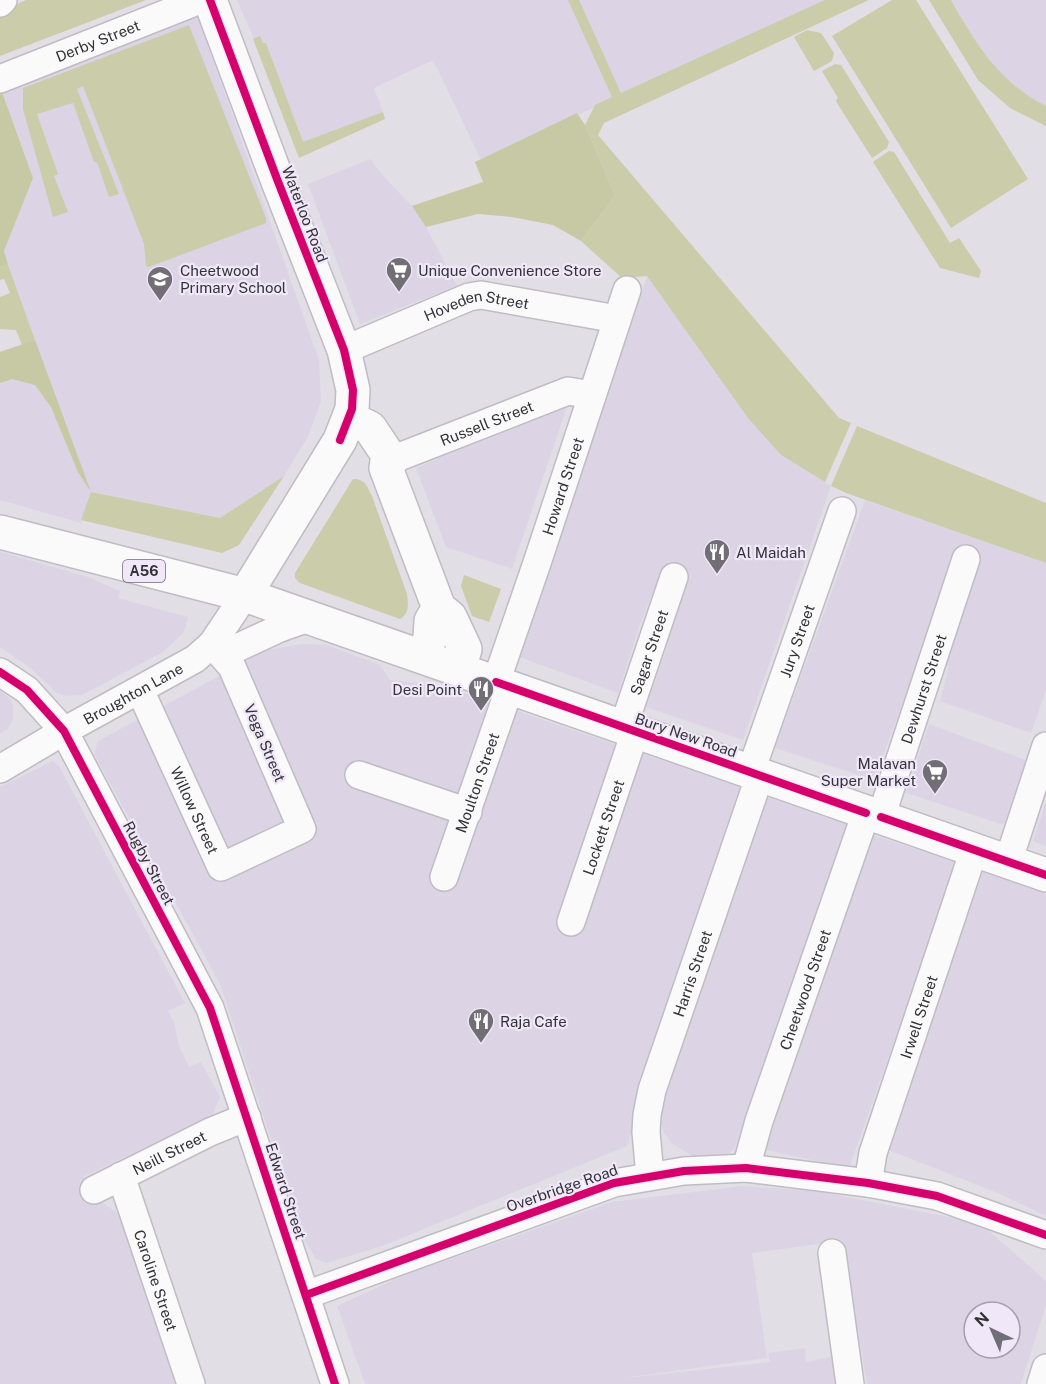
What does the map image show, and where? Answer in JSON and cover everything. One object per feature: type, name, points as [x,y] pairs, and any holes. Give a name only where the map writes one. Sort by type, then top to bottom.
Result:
[{"type":"main road","name":"Waterloo Road","points":[[210,0],[344,350],[353,390],[352,410],[345,429],[245,595]]},
{"type":"main road","points":[[345,429],[377,465],[386,468],[439,608],[450,617],[465,649],[459,669]]},
{"type":"main road","name":"Bury New Road","points":[[0,532],[245,595],[1046,874]]},
{"type":"main road","points":[[423,656],[430,638],[431,621],[439,608]]},
{"type":"street","name":"Derby Street","points":[[0,79],[190,4],[195,0]]},
{"type":"street","name":"Howard Street","points":[[503,685],[538,560],[627,290]]},
{"type":"street","name":"Hoveden Street","points":[[344,350],[469,297],[481,295],[618,320]]},
{"type":"street","name":"Russell Street","points":[[386,468],[399,457],[568,391],[592,395]]},
{"type":"street","name":"Jury Street","points":[[755,773],[842,511]]},
{"type":"street","name":"Dewhurst Street","points":[[874,815],[966,560]]},
{"type":"street","name":"Sagar Street","points":[[629,730],[675,577]]},
{"type":"street","name":"Broughton Lane","points":[[0,769],[64,730],[195,659],[212,644],[245,595]]},
{"type":"street","points":[[212,644],[237,648],[280,628],[311,617]]},
{"type":"street","name":"Vega Street","points":[[212,644],[232,667],[302,829],[285,838]]},
{"type":"street","name":"Rugby Street","points":[[0,672],[27,690],[64,730],[210,1008]]},
{"type":"street","name":"Moulton Street","points":[[444,877],[468,812],[503,685]]},
{"type":"street","name":"Willow Street","points":[[140,690],[221,867],[285,838]]},
{"type":"street","name":"Lockett Street","points":[[571,922],[629,730]]},
{"type":"street","points":[[1008,862],[1046,746]]},
{"type":"street","name":"Harris Street","points":[[650,1176],[646,1132],[652,1093],[755,773]]},
{"type":"street","points":[[359,775],[468,812]]},
{"type":"street","name":"Cheetwood Street","points":[[746,1168],[759,1121],[874,815]]},
{"type":"street","name":"Irwell Street","points":[[868,1184],[873,1153],[974,850]]},
{"type":"street","name":"Edward Street","points":[[210,1008],[306,1295],[331,1383]]},
{"type":"street","name":"Neill Street","points":[[94,1190],[210,1132],[247,1117]]},
{"type":"street","name":"Overbridge Road","points":[[306,1295],[614,1183],[684,1171],[746,1168],[868,1184],[937,1196],[1046,1235]]},
{"type":"street","name":"Caroline Street","points":[[122,1176],[191,1384]]},
{"type":"street","points":[[832,1253],[850,1384]]},
{"type":"street","points":[[1041,1384],[1046,1368]]},
{"type":"shaded area","points":[[237,0],[826,0],[481,160],[433,60],[374,88],[383,112],[300,145]]},
{"type":"shaded area","points":[[951,0],[1046,0],[1046,106],[1026,96],[1000,72],[971,36]]},
{"type":"shaded area","name":"Cheetwood Primary School","points":[[196,12],[319,360],[321,401],[308,437],[284,476],[220,518],[91,492],[81,523],[0,500],[0,352],[35,340],[4,251],[33,178],[2,92]]},
{"type":"shaded area","points":[[370,159],[412,206],[426,227],[457,286],[360,324],[308,184]]},
{"type":"shaded area","points":[[647,276],[748,417],[781,455],[831,486],[743,740],[646,707],[669,642],[663,640],[686,574],[663,568],[640,624],[618,693],[519,657]]},
{"type":"shaded area","points":[[561,405],[567,407],[512,569],[446,547],[416,468]]},
{"type":"shaded area","points":[[865,500],[1046,563],[1046,690],[1031,733],[940,701],[949,666],[920,656],[874,780],[775,748]]},
{"type":"shaded area","points":[[0,552],[88,577],[120,591],[118,598],[188,617],[184,632],[163,652],[82,695],[67,696],[57,693],[29,667],[0,647]]},
{"type":"shaded area","points":[[301,644],[327,645],[380,665],[390,680],[444,686],[743,788],[627,1146],[385,1245],[327,1263],[316,1259],[304,1239],[220,984],[94,754],[98,741],[223,674],[242,661],[268,650]]},
{"type":"shaded area","points":[[0,690],[11,700],[13,719],[8,729],[0,733]]},
{"type":"shaded area","points":[[929,724],[1026,760],[1004,825],[906,793]]},
{"type":"shaded area","points":[[53,761],[59,766],[185,1003],[168,1011],[174,1022],[179,1046],[189,1067],[201,1062],[220,1097],[213,1114],[83,1177],[94,1197],[119,1214],[175,1384],[0,1384],[0,787]]},
{"type":"shaded area","points":[[767,797],[849,825],[734,1150],[711,1157],[694,1157],[671,1143],[664,1133],[660,1120],[672,1067]]},
{"type":"shaded area","points":[[1046,801],[1046,846],[1033,841]]},
{"type":"shaded area","points":[[873,835],[958,863],[849,1168],[765,1150]]},
{"type":"shaded area","points":[[983,872],[1046,894],[1046,1216],[998,1193],[886,1149]]},
{"type":"shaded area","points":[[742,1186],[816,1191],[954,1218],[987,1229],[1046,1281],[1046,1305],[1021,1384],[867,1384],[842,1241],[752,1253],[767,1358],[616,1379],[770,1362],[768,1353],[805,1348],[806,1362],[836,1356],[839,1384],[365,1384],[337,1306],[402,1276],[612,1202]]},
{"type":"green space","points":[[26,0],[146,0],[0,56],[0,12]]},
{"type":"green space","points":[[568,0],[579,0],[621,93],[825,0],[869,0],[604,123],[598,135],[839,418],[851,423],[825,482],[781,455],[748,418],[647,276],[622,278],[581,241],[615,195],[585,125],[595,105],[612,97]]},
{"type":"green space","points":[[892,0],[916,0],[1028,179],[951,228],[832,36]]},
{"type":"green space","points":[[929,0],[951,0],[980,47],[1002,74],[1030,97],[1046,106],[1046,126],[1010,108],[978,80]]},
{"type":"green space","points":[[189,25],[266,218],[266,223],[149,267],[146,266],[144,244],[83,86],[77,89],[119,194],[109,197],[73,103],[37,114],[58,174],[54,176],[68,212],[53,217],[23,109],[23,88]]},
{"type":"green space","points":[[807,30],[821,33],[834,53],[832,61],[814,71],[794,37]]},
{"type":"green space","points":[[260,36],[263,43],[266,43],[303,142],[383,112],[385,119],[299,158],[253,39]]},
{"type":"green space","points":[[835,64],[841,65],[889,142],[887,148],[872,158],[837,103],[838,98],[822,71]]},
{"type":"green space","points":[[2,92],[33,178],[4,251],[8,264],[0,267],[0,93]]},
{"type":"green space","points":[[577,113],[585,125],[615,195],[581,241],[553,225],[512,217],[478,214],[426,227],[412,206],[483,182],[475,162]]},
{"type":"green space","points":[[889,151],[894,152],[950,243],[959,238],[981,271],[979,278],[940,268],[873,162]]},
{"type":"green space","points":[[8,264],[35,340],[22,345],[16,330],[0,329],[0,297],[10,293],[4,279],[0,280],[0,267]]},
{"type":"green space","points":[[35,340],[91,492],[78,472],[51,407],[35,385],[12,379],[0,383],[0,352]]},
{"type":"green space","points":[[857,426],[1046,503],[1046,563],[831,486]]},
{"type":"green space","points":[[284,476],[239,545],[222,553],[81,520],[91,492],[220,518]]},
{"type":"green space","points":[[353,479],[363,482],[372,496],[407,594],[407,611],[400,619],[300,583],[295,578],[295,573]]},
{"type":"green space","points":[[464,575],[501,589],[489,622],[472,616],[461,586]]},
{"type":"cycle path","points":[[210,0],[344,350],[353,390],[352,409],[340,440]]},
{"type":"cycle path","points":[[0,672],[27,690],[64,731],[210,1008],[335,1384]]},
{"type":"cycle path","points":[[496,682],[866,813]]},
{"type":"cycle path","points":[[881,817],[1046,875]]},
{"type":"cycle path","points":[[306,1295],[614,1183],[684,1171],[746,1168],[868,1183],[937,1196],[1046,1235]]},
{"type":"place","name":"Unique Convenience Store","points":[[399,293]]},
{"type":"place","name":"Cheetwood Primary School","points":[[160,302]]},
{"type":"place","name":"Al Maidah","points":[[717,575]]},
{"type":"place","name":"Desi Point","points":[[481,712]]},
{"type":"place","name":"Malavan Super Market","points":[[935,795]]},
{"type":"place","name":"Raja Cafe","points":[[481,1044]]}]
